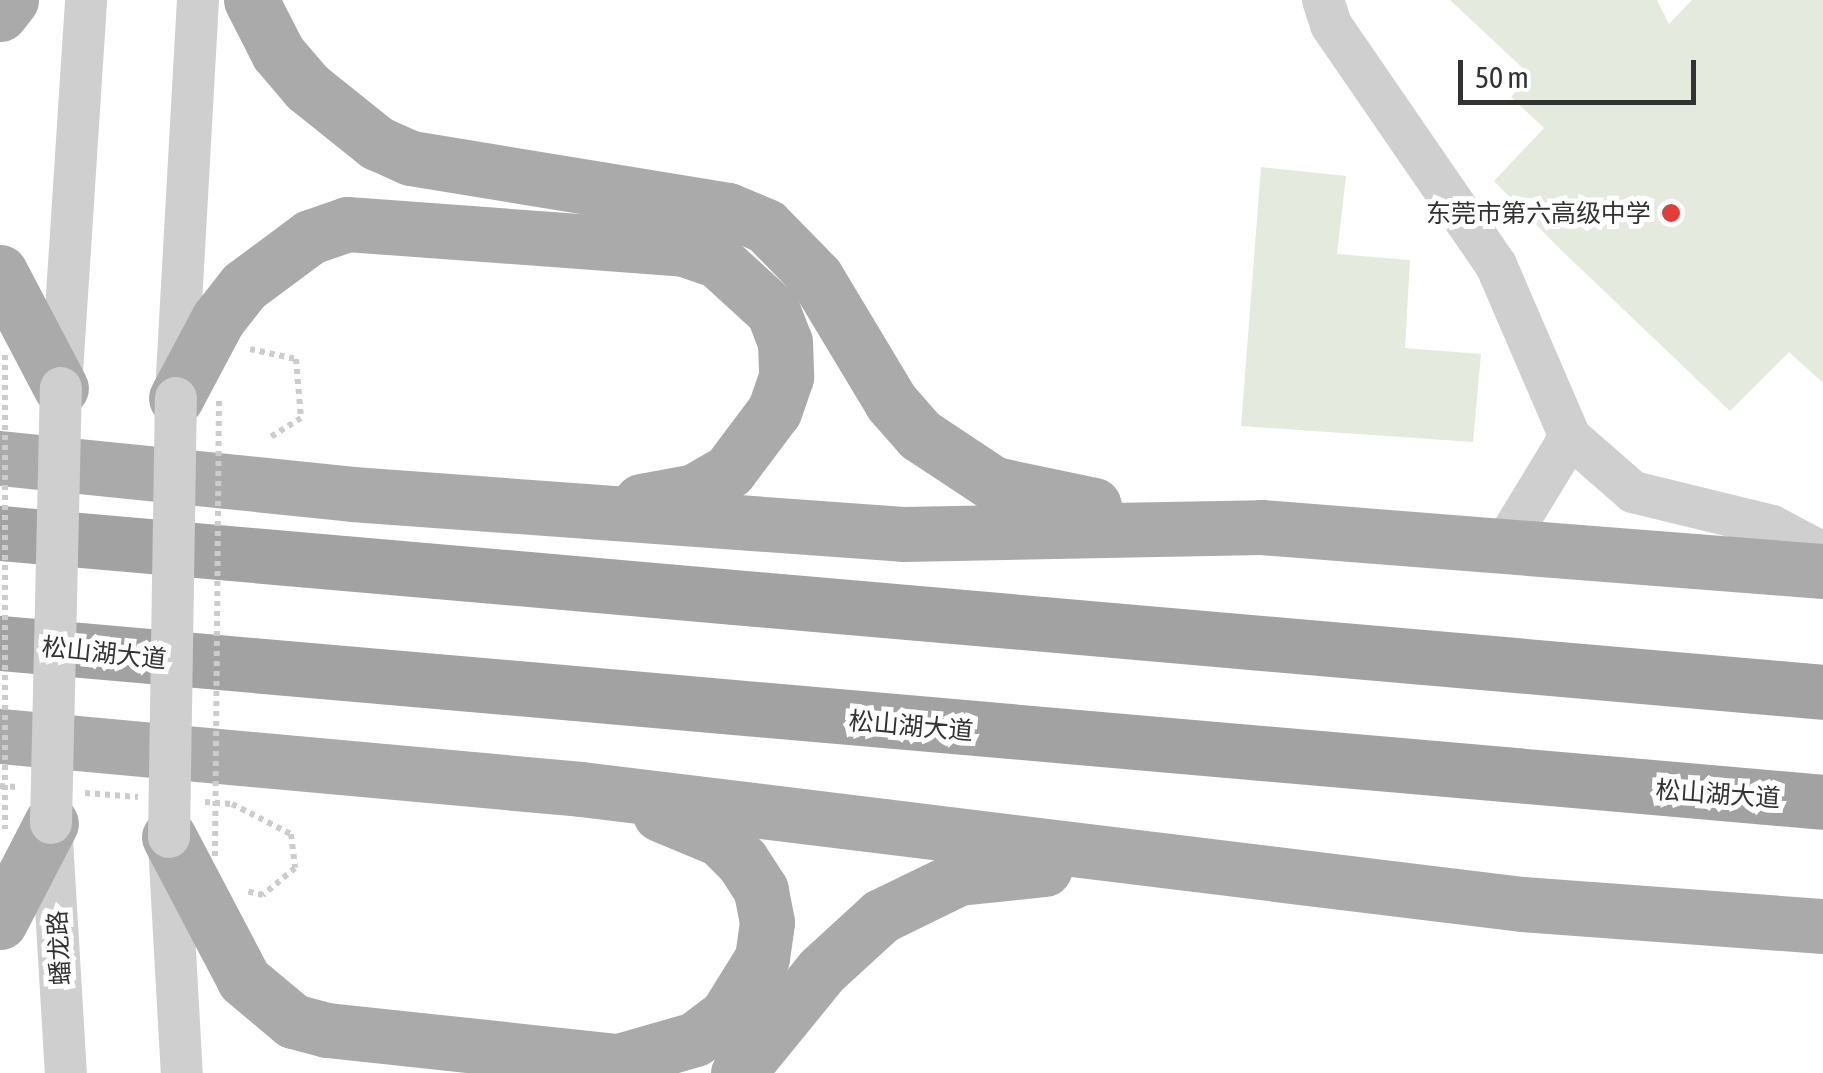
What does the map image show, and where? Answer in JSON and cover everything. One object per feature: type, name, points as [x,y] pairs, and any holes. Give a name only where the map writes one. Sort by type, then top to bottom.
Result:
[{"type":"highway","points":[[0,533],[1823,692]]},
{"type":"highway","name":"松山湖大道","points":[[0,643],[1823,802]]},
{"type":"main road","points":[[0,14],[11,0]]},
{"type":"main road","points":[[251,0],[278,53],[307,87],[338,117],[411,158],[728,210],[766,226],[816,277],[891,402],[920,435],[994,484],[1032,496],[1261,527],[1823,571]]},
{"type":"main road","points":[[198,397],[218,319],[244,286],[310,237],[346,224],[684,248],[749,283],[773,311],[785,342],[786,377],[753,444],[729,471],[695,491],[562,510]]},
{"type":"main road","points":[[0,272],[61,388]]},
{"type":"main road","points":[[0,458],[562,510],[903,534],[1261,527]]},
{"type":"main road","points":[[0,736],[581,789],[1522,904],[1823,926]]},
{"type":"main road","points":[[192,846],[244,980],[293,1020],[327,1030],[619,1062],[660,1053],[695,1038],[746,993],[764,940],[761,890],[720,839],[581,789]]},
{"type":"main road","points":[[0,922],[28,826]]},
{"type":"main road","points":[[738,1073],[849,943],[923,890],[995,872],[1211,866]]},
{"type":"street","name":"蟠龙路","points":[[66,1073],[28,826],[86,0]]},
{"type":"street","points":[[182,1073],[192,846],[198,0]]},
{"type":"street","points":[[1323,0],[1331,26],[1496,265],[1570,438],[1633,492],[1772,526],[1823,553]]},
{"type":"street","points":[[1502,547],[1570,438]]},
{"type":"path","points":[[5,355],[28,826]]},
{"type":"path","points":[[192,846],[198,397]]},
{"type":"shaded area","name":"东莞市第六高级中学","points":[[1450,0],[1657,0],[1669,24],[1692,0],[1823,0],[1823,383],[1789,352],[1730,411],[1558,247],[1494,181],[1544,128],[1511,97],[1531,76]]},
{"type":"shaded area","points":[[1261,167],[1346,176],[1337,254],[1410,260],[1405,348],[1481,354],[1473,442],[1241,426]]},
{"type":"place","name":"东莞市第六高级中学","points":[[1671,213]]}]
